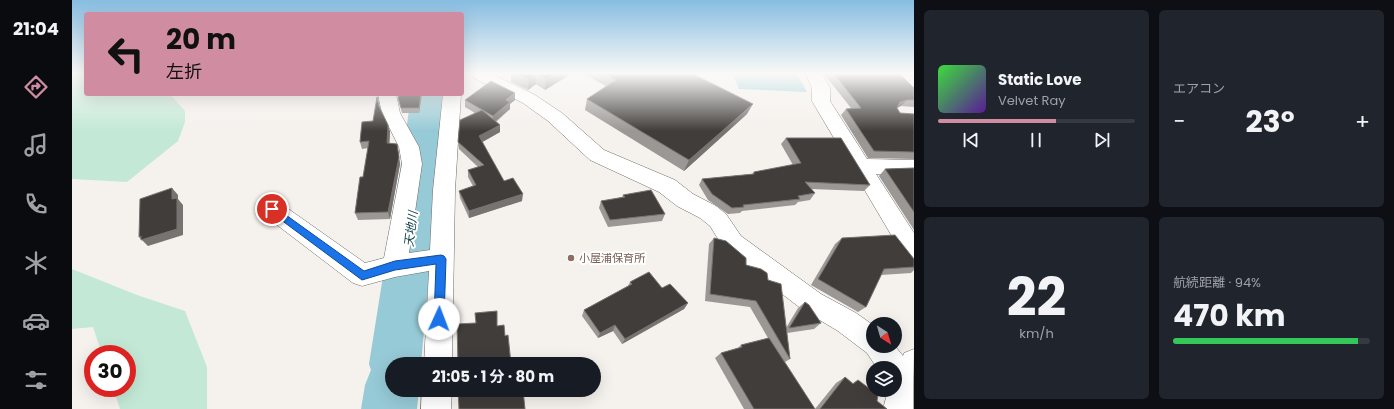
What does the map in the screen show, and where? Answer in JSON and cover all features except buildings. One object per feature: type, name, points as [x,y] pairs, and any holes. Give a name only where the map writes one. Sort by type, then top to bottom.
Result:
[{"type":"street","points":[[517,93],[529,99],[555,117],[597,155],[667,186],[685,200],[708,212],[718,220],[733,243],[812,302],[847,322],[866,337]]},
{"type":"street","points":[[821,93],[821,100],[838,130],[911,242]]},
{"type":"street","points":[[387,96],[391,113],[409,147],[412,164],[395,266]]},
{"type":"street","points":[[438,357],[444,190],[452,96]]},
{"type":"street","points":[[862,166],[914,167]]},
{"type":"street","points":[[272,209],[362,275],[395,266],[441,259]]},
{"type":"street","points":[[902,385],[914,364]]},
{"type":"street","points":[[436,409],[437,397]]},
{"type":"green space","points":[[72,93],[84,93],[84,96],[172,96],[185,111],[185,122],[178,141],[127,182],[72,179]]},
{"type":"green space","points":[[72,269],[137,295],[185,311],[207,367],[207,409],[120,409],[116,397],[136,397],[136,345],[99,345],[93,327],[72,329]]},
{"type":"waterway","name":"天地川","points":[[396,357],[424,132],[427,96]]},
{"type":"waterway","name":"天地川","points":[[389,409],[390,397]]},
{"type":"place","name":"小屋浦保育所","points":[[571,258]]},
{"type":"route","points":[[272,209],[362,275],[395,266],[441,259],[439,319]]}]
